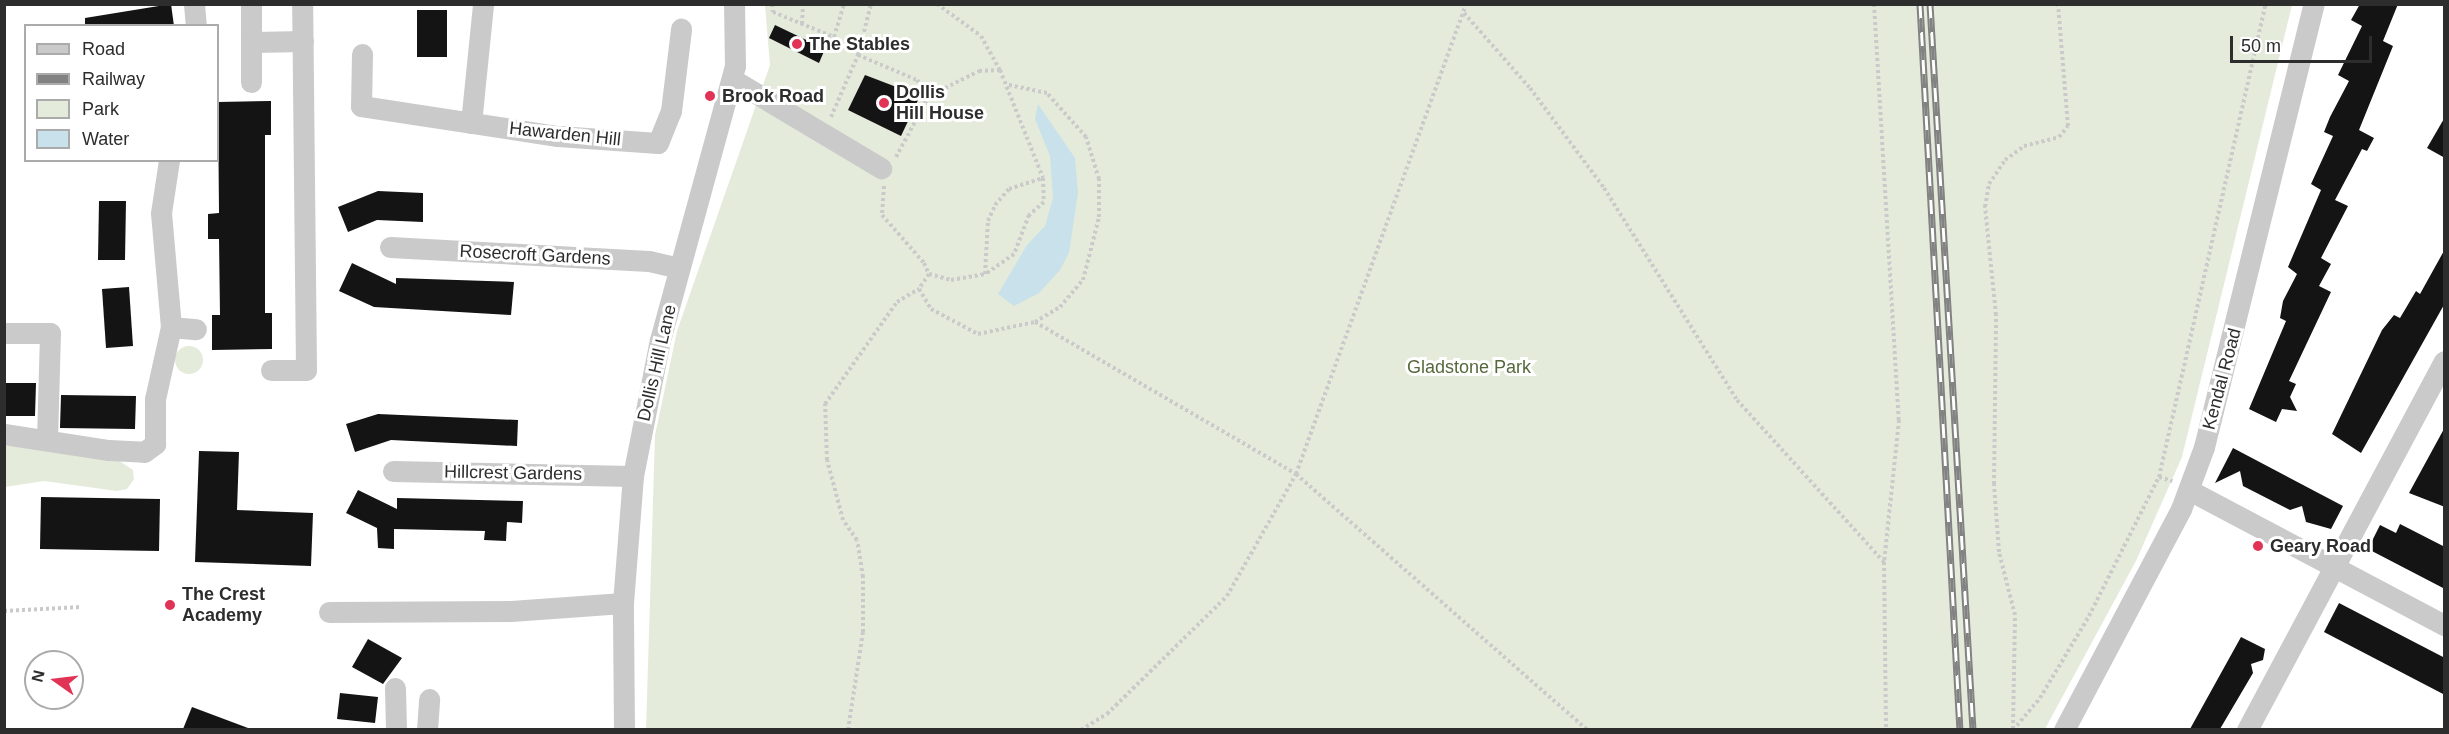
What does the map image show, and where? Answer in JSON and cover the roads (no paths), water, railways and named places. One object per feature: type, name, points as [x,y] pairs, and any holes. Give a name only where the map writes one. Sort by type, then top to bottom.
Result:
[{"type":"street","points":[[194,4],[196,24]]},
{"type":"street","points":[[251,4],[251,82]]},
{"type":"street","points":[[271,370],[306,370],[302,4]]},
{"type":"street","points":[[471,123],[483,4]]},
{"type":"street","name":"Dollis Hill Lane","points":[[624,729],[623,603],[633,476],[680,268],[732,79],[734,4]]},
{"type":"street","name":"Kendal Road","points":[[2064,729],[2183,487],[2225,374],[2314,4]]},
{"type":"street","name":"Hawarden Hill","points":[[362,54],[361,106],[471,123],[658,143],[671,111],[681,28]]},
{"type":"street","points":[[252,42],[303,41]]},
{"type":"street","points":[[732,79],[881,168]]},
{"type":"street","points":[[4,434],[47,439],[69,447],[144,452],[155,444],[161,366],[171,327],[161,213],[169,162]]},
{"type":"street","name":"Rosecroft Gardens","points":[[390,247],[649,261],[680,268]]},
{"type":"street","points":[[171,327],[195,329]]},
{"type":"street","points":[[4,333],[50,333],[47,439]]},
{"type":"street","points":[[2247,729],[2445,361]]},
{"type":"street","name":"Hillcrest Gardens","points":[[393,471],[633,476]]},
{"type":"street","points":[[2183,487],[2445,625]]},
{"type":"street","points":[[329,612],[521,610],[623,603]]},
{"type":"street","points":[[395,688],[396,729]]},
{"type":"street","points":[[427,729],[429,699]]},
{"type":"water","points":[[1038,104],[1075,158],[1078,193],[1069,253],[1060,270],[1039,293],[1014,306],[998,294],[1027,245],[1045,226],[1053,198],[1050,156],[1035,119]]},
{"type":"railway","points":[[1920,4],[1960,730]]},
{"type":"railway","points":[[1930,4],[1973,730]]},
{"type":"place","name":"The Stables","points":[[797,44]]},
{"type":"place","name":"Brook Road","points":[[710,96]]},
{"type":"place","name":"Dollis Hill House","points":[[884,103]]},
{"type":"place","name":"Geary Road","points":[[2258,546]]},
{"type":"place","name":"The Crest Academy","points":[[170,605]]},
{"type":"park label","name":"Gladstone Park","points":[[1469,367]]}]
